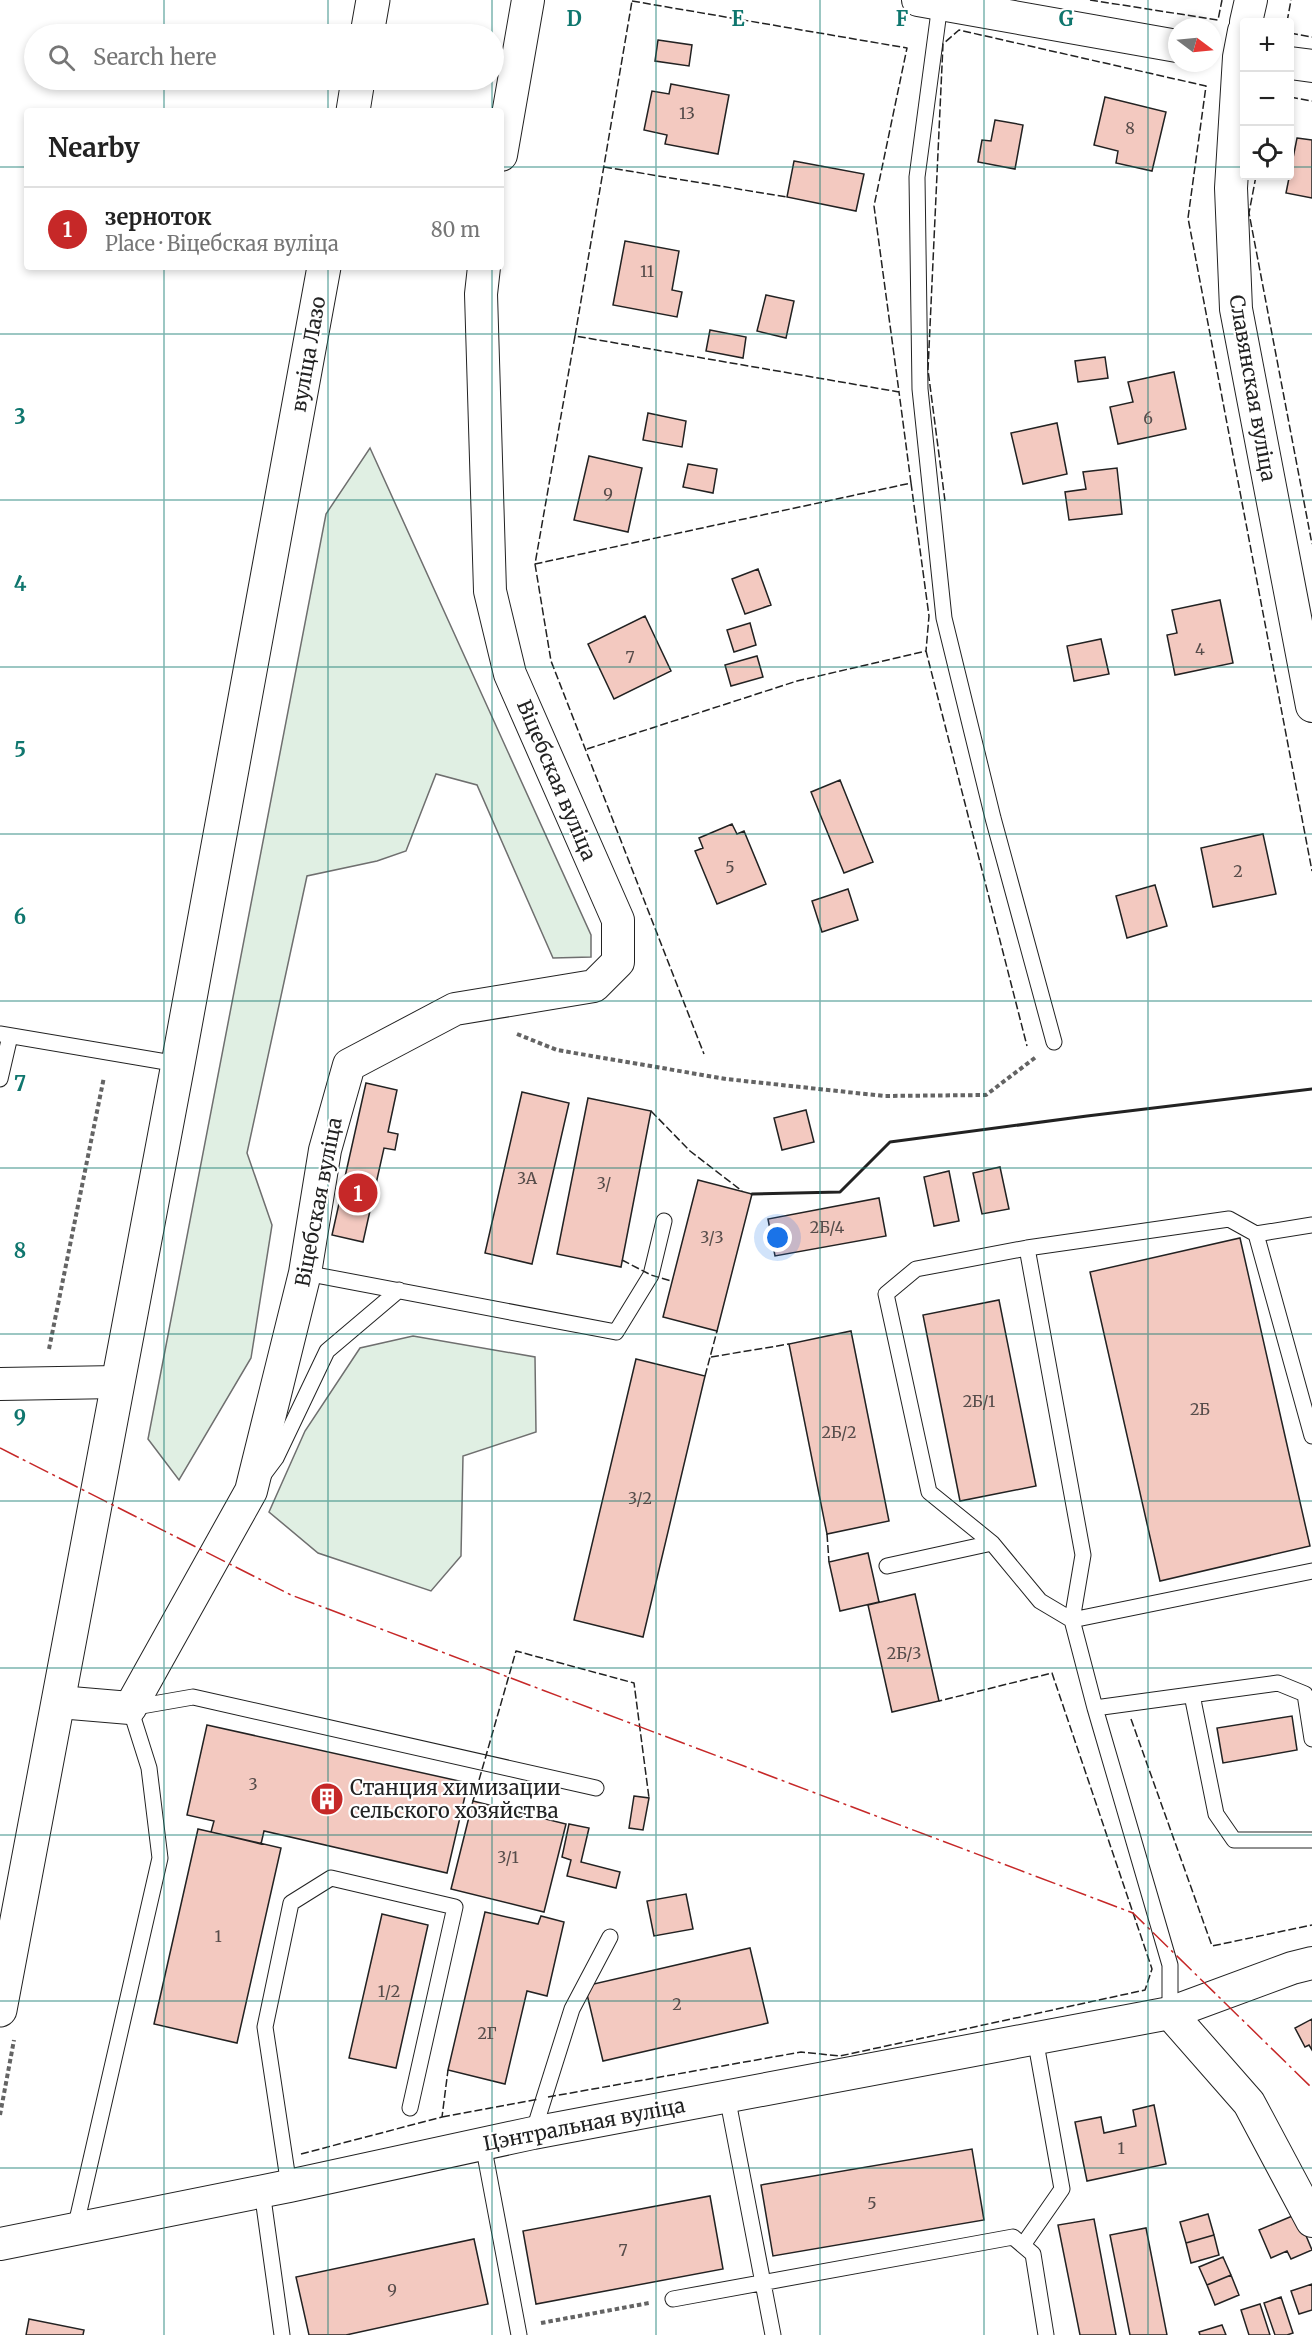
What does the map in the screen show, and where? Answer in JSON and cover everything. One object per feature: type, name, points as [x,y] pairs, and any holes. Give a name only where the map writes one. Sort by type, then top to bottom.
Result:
[{"type":"main road","points":[[369,24],[373,0]]},
{"type":"main road","points":[[353,108],[356,90]]},
{"type":"main road","name":"вуліца Лазо","points":[[0,2010],[178,1064],[323,270]]},
{"type":"street","points":[[504,138],[528,0]]},
{"type":"street","points":[[1247,18],[1251,0]]},
{"type":"street","points":[[929,2],[1168,44]]},
{"type":"street","name":"Славянская вуліца","points":[[1235,50],[1231,188],[1236,309],[1312,706]]},
{"type":"street","points":[[1294,64],[1312,66]]},
{"type":"street","name":"Віцебская вуліца","points":[[130,1708],[251,1491],[305,1274],[325,1150],[349,1065],[455,1009],[594,987],[618,962],[618,920],[510,674],[490,591],[481,294],[484,270]]},
{"type":"street","points":[[0,1384],[117,1383]]},
{"type":"street","points":[[59,1702],[130,1708]]},
{"type":"street","name":"Цэнтральная вуліца","points":[[0,2244],[533,2133],[1170,2013],[1292,1968],[1312,1963]]},
{"type":"street","points":[[1170,2013],[1249,2103],[1312,2221]]},
{"type":"lane","points":[[929,2],[917,177],[920,389],[944,618],[993,818],[1054,1042]]},
{"type":"lane","points":[[0,1079],[5,1035],[178,1064]]},
{"type":"lane","points":[[1312,1225],[1256,1234],[1229,1219],[1027,1248],[916,1269],[886,1294],[929,1492],[992,1543],[1040,1600],[1072,1620],[1312,1571]]},
{"type":"lane","points":[[305,1274],[616,1332],[651,1275],[664,1221]]},
{"type":"lane","points":[[1256,1234],[1312,1436]]},
{"type":"lane","points":[[1027,1248],[1083,1555],[1072,1620],[1095,1708],[1170,1965],[1170,2013]]},
{"type":"lane","points":[[251,1491],[276,1458],[327,1351],[399,1290]]},
{"type":"lane","points":[[887,1566],[992,1543]]},
{"type":"lane","points":[[1095,1708],[1278,1683],[1305,1694],[1312,1739]]},
{"type":"lane","points":[[1192,1695],[1216,1814],[1234,1840],[1312,1840]]},
{"type":"lane","points":[[75,2229],[160,1858],[149,1768],[130,1708],[193,1697],[596,1788]]},
{"type":"lane","points":[[282,2335],[266,2027],[291,1903],[331,1878],[455,1907],[410,2108]]},
{"type":"lane","points":[[533,2133],[572,2009],[610,1937]]},
{"type":"lane","points":[[1023,2246],[1062,2189],[1035,2038]]},
{"type":"lane","points":[[727,2096],[773,2335]]},
{"type":"lane","points":[[483,2144],[518,2331]]},
{"type":"lane","points":[[674,2299],[1013,2237],[1033,2254],[1046,2335]]},
{"type":"path","points":[[516,1034],[557,1050],[726,1079],[884,1096],[986,1095],[1054,1042]]},
{"type":"path","points":[[42,1384],[109,1052]]},
{"type":"path","points":[[518,2331],[674,2299]]},
{"type":"green space","points":[[370,448],[591,935],[591,957],[553,958],[477,785],[436,774],[406,851],[377,861],[307,876],[247,1153],[272,1225],[251,1358],[179,1480],[148,1439],[326,514]]},
{"type":"green space","points":[[413,1336],[535,1357],[536,1432],[463,1456],[461,1556],[431,1591],[318,1553],[269,1512],[305,1431],[360,1348]]},
{"type":"building","points":[[658,40],[692,45],[689,66],[655,61]]},
{"type":"building","points":[[671,84],[729,95],[718,154],[665,144],[667,135],[644,130],[652,91],[669,94]]},
{"type":"building","points":[[1105,97],[1166,112],[1152,171],[1116,163],[1118,151],[1094,145]]},
{"type":"building","points":[[995,120],[1023,125],[1015,169],[978,162],[982,140],[991,141]]},
{"type":"building","points":[[1297,138],[1312,140],[1312,198],[1286,193],[1289,180],[1294,180],[1294,153]]},
{"type":"building","points":[[794,161],[864,174],[856,211],[787,197]]},
{"type":"building","points":[[625,241],[679,251],[672,290],[682,292],[677,317],[613,305]]},
{"type":"building","points":[[766,295],[794,301],[786,338],[757,331]]},
{"type":"building","points":[[710,330],[746,337],[743,358],[706,351]]},
{"type":"building","points":[[1105,357],[1108,378],[1078,382],[1075,361]]},
{"type":"building","points":[[1174,372],[1186,429],[1118,444],[1110,407],[1133,402],[1128,382]]},
{"type":"building","points":[[648,413],[686,421],[682,447],[643,440]]},
{"type":"building","points":[[1057,423],[1067,474],[1023,484],[1011,433]]},
{"type":"building","points":[[589,456],[642,468],[628,532],[574,520]]},
{"type":"building","points":[[688,464],[717,469],[713,493],[683,487]]},
{"type":"building","points":[[1117,468],[1122,514],[1069,520],[1065,492],[1086,489],[1083,472]]},
{"type":"building","points":[[758,569],[771,605],[745,614],[732,579]]},
{"type":"building","points":[[1220,600],[1233,663],[1175,675],[1167,635],[1177,633],[1172,610]]},
{"type":"building","points":[[645,616],[671,671],[614,699],[588,644]]},
{"type":"building","points":[[750,623],[756,645],[734,652],[727,630]]},
{"type":"building","points":[[1101,639],[1109,674],[1074,681],[1067,646]]},
{"type":"building","points":[[757,656],[763,677],[731,686],[725,665]]},
{"type":"building","points":[[840,780],[873,862],[844,873],[811,792]]},
{"type":"building","points":[[732,824],[737,834],[744,831],[766,884],[717,904],[695,851],[703,848],[699,838]]},
{"type":"building","points":[[1263,834],[1276,894],[1213,907],[1201,848]]},
{"type":"building","points":[[1155,885],[1167,926],[1127,938],[1116,896]]},
{"type":"building","points":[[848,889],[858,920],[822,932],[812,901]]},
{"type":"building","points":[[366,1083],[397,1090],[388,1132],[398,1134],[395,1150],[384,1148],[363,1242],[332,1235]]},
{"type":"building","points":[[522,1092],[569,1103],[532,1264],[485,1253]]},
{"type":"building","points":[[588,1098],[651,1111],[621,1267],[557,1254]]},
{"type":"building","points":[[806,1110],[814,1142],[782,1150],[774,1118]]},
{"type":"building","points":[[1000,1167],[1009,1209],[982,1214],[973,1173]]},
{"type":"building","points":[[949,1171],[959,1221],[934,1226],[924,1177]]},
{"type":"building","points":[[698,1180],[752,1194],[717,1331],[663,1317]]},
{"type":"building","points":[[879,1198],[886,1236],[775,1256],[768,1219]]},
{"type":"building","points":[[1240,1238],[1310,1546],[1160,1581],[1090,1272]]},
{"type":"building","points":[[999,1300],[1036,1486],[960,1501],[923,1315]]},
{"type":"building","points":[[851,1331],[889,1521],[827,1534],[789,1344]]},
{"type":"building","points":[[636,1359],[705,1376],[643,1637],[574,1620]]},
{"type":"building","points":[[868,1553],[879,1602],[840,1611],[829,1562]]},
{"type":"building","points":[[915,1594],[939,1701],[892,1712],[868,1605]]},
{"type":"building","points":[[1292,1716],[1297,1750],[1223,1763],[1217,1728]]},
{"type":"building","name":"Станция химизации сельского хозяйства","points":[[207,1725],[468,1783],[447,1873],[264,1831],[261,1844],[211,1832],[214,1821],[187,1815]]},
{"type":"building","points":[[634,1796],[649,1798],[643,1830],[629,1828]]},
{"type":"building","points":[[473,1801],[566,1824],[544,1912],[451,1889]]},
{"type":"building","points":[[569,1824],[589,1828],[581,1862],[620,1872],[616,1888],[567,1876],[571,1860],[562,1857]]},
{"type":"building","points":[[198,1829],[281,1848],[237,2043],[154,2024]]},
{"type":"building","points":[[686,1894],[693,1929],[654,1936],[647,1901]]},
{"type":"building","points":[[485,1912],[538,1924],[541,1916],[564,1922],[547,1996],[527,1991],[505,2084],[448,2070]]},
{"type":"building","points":[[382,1914],[428,1925],[396,2068],[349,2058]]},
{"type":"building","points":[[750,1948],[768,2023],[603,2061],[585,1986]]},
{"type":"building","points":[[1312,2019],[1312,2050],[1309,2045],[1305,2047],[1295,2028]]},
{"type":"building","points":[[1154,2105],[1166,2164],[1087,2181],[1075,2122],[1101,2117],[1104,2133],[1136,2126],[1133,2110]]},
{"type":"building","points":[[972,2149],[984,2220],[773,2256],[761,2185]]},
{"type":"building","points":[[710,2196],[723,2269],[536,2304],[523,2231]]},
{"type":"building","points":[[1208,2214],[1214,2235],[1186,2243],[1180,2222]]},
{"type":"building","points":[[1297,2214],[1312,2250],[1291,2259],[1287,2251],[1271,2258],[1259,2230]]},
{"type":"building","points":[[1094,2219],[1116,2335],[1080,2335],[1058,2225]]},
{"type":"building","points":[[1146,2228],[1167,2335],[1130,2335],[1110,2235]]},
{"type":"building","points":[[1214,2235],[1219,2255],[1191,2263],[1186,2243]]},
{"type":"building","points":[[474,2239],[488,2304],[346,2335],[309,2335],[296,2277]]},
{"type":"building","points":[[1223,2257],[1231,2275],[1207,2285],[1199,2267]]},
{"type":"building","points":[[1231,2275],[1239,2295],[1215,2305],[1207,2285]]},
{"type":"building","points":[[1312,2284],[1312,2310],[1299,2314],[1291,2291]]},
{"type":"building","points":[[1281,2297],[1293,2333],[1275,2335],[1264,2303]]},
{"type":"building","points":[[1260,2304],[1270,2335],[1249,2335],[1241,2310]]},
{"type":"building","points":[[29,2319],[84,2330],[83,2335],[26,2335]]},
{"type":"building","points":[[1222,2325],[1226,2335],[1200,2335],[1199,2332]]},
{"type":"fence","points":[[1090,0],[1218,20],[1222,0]]},
{"type":"fence","points":[[1288,18],[1291,0]]},
{"type":"fence","points":[[632,1],[907,48],[874,206],[899,392],[575,336],[632,1]]},
{"type":"fence","points":[[945,501],[928,370],[943,44],[959,30],[1206,86],[1188,218],[1312,871]]},
{"type":"fence","points":[[1294,34],[1312,37]]},
{"type":"fence","points":[[1294,98],[1312,101]]},
{"type":"fence","points":[[604,167],[787,197]]},
{"type":"fence","points":[[1255,180],[1249,213],[1312,544]]},
{"type":"fence","points":[[575,336],[535,564],[911,483],[899,392]]},
{"type":"fence","points":[[911,483],[929,616],[926,651]]},
{"type":"fence","points":[[535,564],[551,661],[704,1054]]},
{"type":"fence","points":[[587,749],[797,681],[926,651],[1027,1046]]},
{"type":"fence","points":[[651,1111],[690,1151],[742,1191]]},
{"type":"fence","points":[[622,1260],[651,1275],[671,1281]]},
{"type":"fence","points":[[705,1376],[717,1331]]},
{"type":"fence","points":[[711,1357],[789,1344]]},
{"type":"fence","points":[[827,1534],[829,1562]]},
{"type":"fence","points":[[473,1801],[516,1651],[634,1683],[649,1798]]},
{"type":"fence","points":[[548,2097],[801,2052],[840,2056],[1145,1990],[1152,1969],[1052,1673],[939,1701]]},
{"type":"fence","points":[[1131,1719],[1212,1946],[1312,1925]]},
{"type":"fence","points":[[301,2154],[442,2117],[448,2070]]},
{"type":"fence","points":[[442,2117],[539,2099]]},
{"type":"wall","points":[[752,1194],[840,1192],[890,1142],[1312,1089]]},
{"type":"power","points":[[0,1448],[291,1595],[1133,1913],[1312,2088]]},
{"type":"place","name":"зерноток","points":[[358,1193]]},
{"type":"place","name":"Станция химизации сельского хозяйства","points":[[327,1799]]}]
